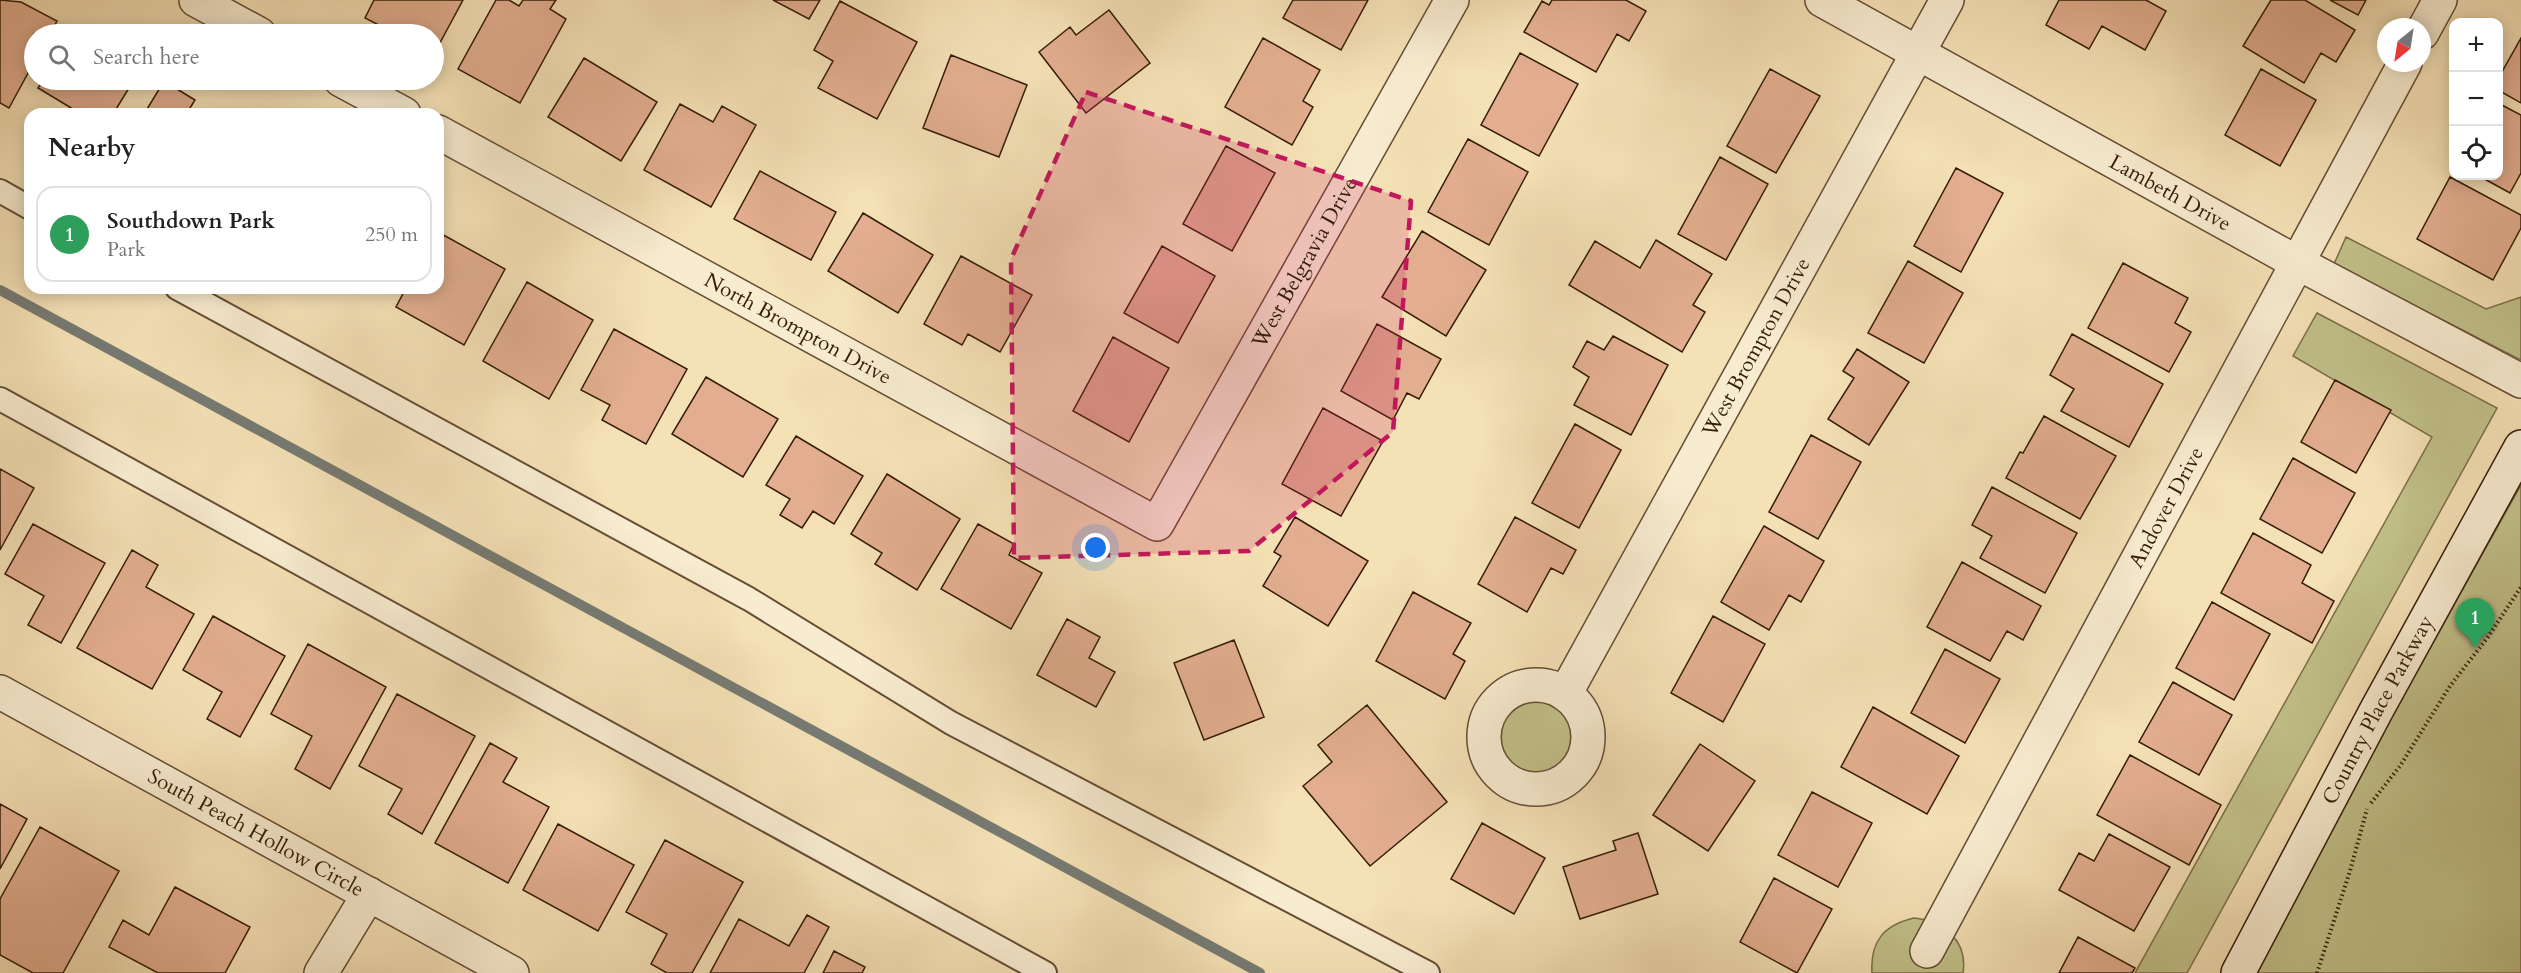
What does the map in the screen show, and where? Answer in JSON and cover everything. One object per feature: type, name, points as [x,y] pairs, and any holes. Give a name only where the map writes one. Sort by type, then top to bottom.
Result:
[{"type":"street","points":[[196,0],[240,24]]},
{"type":"street","name":"West Belgravia Drive","points":[[1157,524],[1452,0]]},
{"type":"street","name":"Lambeth Drive","points":[[1821,0],[2296,262],[2521,381]]},
{"type":"street","name":"West Brompton Drive","points":[[1565,694],[1947,0]]},
{"type":"street","points":[[2430,18],[2440,0]]},
{"type":"street","name":"Andover Drive","points":[[1927,951],[2400,72]]},
{"type":"street","points":[[360,90],[393,108]]},
{"type":"street","name":"North Brompton Drive","points":[[444,135],[1157,524]]},
{"type":"street","name":"Country Place Parkway","points":[[2238,973],[2376,711],[2521,447]]},
{"type":"street","name":"South Peach Hollow Circle","points":[[0,692],[512,973]]},
{"type":"street","points":[[321,973],[369,894]]},
{"type":"lane","points":[[0,191],[24,205]]},
{"type":"lane","points":[[188,294],[749,599],[951,723],[1428,973]]},
{"type":"lane","points":[[0,399],[1045,973]]},
{"type":"path","points":[[2317,973],[2347,882],[2368,807],[2400,766],[2450,686],[2488,637],[2521,587]]},
{"type":"highlighted area","points":[[1086,92],[1411,201],[1393,432],[1249,551],[1014,558],[1011,259]]},
{"type":"shaded area","points":[[2346,237],[2486,309],[2521,297],[2521,360],[2334,264]]},
{"type":"shaded area","points":[[2317,313],[2497,408],[2187,973],[2135,973],[2432,437],[2293,356]]},
{"type":"shaded area","points":[[2521,485],[2521,973],[2255,973],[2342,805]]},
{"type":"shaded area","points":[[1538,692],[1556,696],[1571,706],[1581,721],[1585,739],[1581,757],[1571,772],[1556,782],[1538,786],[1520,782],[1505,772],[1495,757],[1491,739],[1495,721],[1505,706],[1520,696]]},
{"type":"shaded area","points":[[1914,918],[1935,923],[1952,935],[1962,951],[1963,973],[1872,973],[1876,943],[1881,936],[1894,925]]},
{"type":"building","points":[[0,0],[21,2],[57,21],[55,24],[24,24],[24,80],[9,108],[0,103]]},
{"type":"building","points":[[374,0],[463,0],[444,35],[444,24],[377,24],[365,18]]},
{"type":"building","points":[[496,0],[509,0],[519,6],[523,0],[556,0],[550,9],[566,19],[520,103],[458,69]]},
{"type":"building","points":[[773,0],[820,0],[809,19]]},
{"type":"building","points":[[1293,0],[1368,0],[1341,50],[1283,18]]},
{"type":"building","points":[[1552,0],[1626,0],[1646,11],[1629,41],[1617,34],[1596,72],[1524,32],[1542,1],[1549,5]]},
{"type":"building","points":[[2059,0],[2146,0],[2166,11],[2145,50],[2102,26],[2089,49],[2046,25]]},
{"type":"building","points":[[2271,0],[2305,0],[2355,30],[2336,62],[2321,53],[2304,83],[2243,46]]},
{"type":"building","points":[[2330,0],[2366,0],[2358,15]]},
{"type":"building","points":[[840,1],[917,42],[877,119],[818,88],[833,61],[814,50]]},
{"type":"building","points":[[1109,10],[1150,63],[1086,113],[1039,52],[1070,27],[1076,35]]},
{"type":"building","points":[[1263,38],[1320,70],[1303,101],[1313,107],[1292,145],[1225,107]]},
{"type":"building","points":[[2521,38],[2521,103],[2503,93],[2503,70]]},
{"type":"building","points":[[1520,53],[1578,84],[1539,156],[1481,125]]},
{"type":"building","points":[[951,55],[1027,85],[999,157],[923,128]]},
{"type":"building","points":[[584,58],[657,102],[621,161],[548,117]]},
{"type":"building","points":[[1770,69],[1820,96],[1776,173],[1727,146]]},
{"type":"building","points":[[2261,69],[2316,100],[2280,166],[2225,135]]},
{"type":"building","points":[[41,90],[128,90],[117,108],[71,108]]},
{"type":"building","points":[[159,90],[179,90],[195,100],[190,108],[148,108]]},
{"type":"building","points":[[680,104],[713,122],[722,106],[756,125],[711,207],[644,170]]},
{"type":"building","points":[[2503,106],[2521,115],[2521,173],[2510,193],[2486,180],[2503,180]]},
{"type":"building","points":[[1468,139],[1528,172],[1489,245],[1428,212]]},
{"type":"building","points":[[1226,146],[1275,173],[1232,251],[1183,224]]},
{"type":"building","points":[[1720,157],[1768,184],[1726,260],[1678,234]]},
{"type":"building","points":[[1956,168],[2003,193],[1961,272],[1914,246]]},
{"type":"building","points":[[760,171],[836,212],[811,260],[734,219]]},
{"type":"building","points":[[2449,179],[2456,180],[2521,215],[2521,228],[2493,280],[2417,239]]},
{"type":"building","points":[[863,213],[933,255],[898,313],[828,271]]},
{"type":"building","points":[[1422,231],[1486,270],[1446,336],[1382,297]]},
{"type":"building","points":[[444,235],[505,269],[464,345],[396,307],[403,294],[444,294]]},
{"type":"building","points":[[1656,240],[1712,274],[1693,305],[1705,312],[1682,352],[1569,285],[1595,241],[1640,268]]},
{"type":"building","points":[[1162,246],[1215,276],[1178,343],[1124,313]]},
{"type":"building","points":[[961,256],[1032,295],[1000,352],[968,334],[962,345],[924,324]]},
{"type":"building","points":[[1908,261],[1963,293],[1924,363],[1868,333]]},
{"type":"building","points":[[2123,263],[2188,298],[2175,323],[2191,332],[2169,372],[2088,328]]},
{"type":"building","points":[[527,282],[593,320],[549,399],[483,361]]},
{"type":"building","points":[[1377,324],[1441,359],[1419,399],[1407,393],[1393,420],[1341,391]]},
{"type":"building","points":[[614,329],[687,369],[646,444],[602,420],[610,405],[581,390]]},
{"type":"building","points":[[2072,334],[2163,384],[2129,447],[2061,411],[2074,389],[2050,375]]},
{"type":"building","points":[[1613,336],[1668,365],[1631,435],[1574,405],[1589,377],[1573,367],[1587,341],[1604,350]]},
{"type":"building","points":[[1113,337],[1169,368],[1129,442],[1073,411]]},
{"type":"building","points":[[1857,349],[1909,382],[1869,445],[1828,419],[1854,378],[1843,371]]},
{"type":"building","points":[[706,377],[778,419],[743,477],[672,434]]},
{"type":"building","points":[[2335,380],[2391,410],[2356,473],[2301,442]]},
{"type":"building","points":[[1323,408],[1383,441],[1341,516],[1282,484]]},
{"type":"building","points":[[2044,416],[2116,456],[2080,519],[2006,478]]},
{"type":"building","points":[[1575,424],[1621,450],[1579,528],[1532,503]]},
{"type":"building","points":[[1811,435],[1861,462],[1818,539],[1769,512]]},
{"type":"building","points":[[796,436],[863,476],[834,524],[813,511],[802,528],[780,515],[790,499],[766,485]]},
{"type":"building","points":[[2293,458],[2355,493],[2322,553],[2260,519]]},
{"type":"building","points":[[0,469],[34,488],[0,550]]},
{"type":"building","points":[[887,474],[960,519],[917,590],[875,564],[882,553],[851,534]]},
{"type":"building","points":[[1992,487],[2077,533],[2045,593],[1980,558],[1992,536],[1972,525]]},
{"type":"building","points":[[1295,517],[1368,561],[1328,626],[1263,586],[1281,556],[1274,552]]},
{"type":"building","points":[[1515,517],[1576,550],[1563,574],[1551,568],[1527,612],[1478,584]]},
{"type":"building","points":[[33,524],[105,563],[61,643],[28,625],[44,596],[5,574]]},
{"type":"building","points":[[978,524],[1014,544],[1009,555],[1042,573],[1011,629],[941,589]]},
{"type":"building","points":[[1764,526],[1824,561],[1801,602],[1789,595],[1769,630],[1721,602]]},
{"type":"building","points":[[2253,533],[2311,565],[2302,583],[2334,601],[2312,643],[2221,593]]},
{"type":"building","points":[[132,550],[158,565],[146,587],[194,614],[152,689],[77,648]]},
{"type":"building","points":[[1962,562],[2041,606],[2023,640],[2007,631],[1990,661],[1927,627]]},
{"type":"building","points":[[1413,592],[1471,623],[1453,654],[1465,661],[1445,699],[1376,661]]},
{"type":"building","points":[[2212,602],[2270,634],[2234,700],[2176,668]]},
{"type":"building","points":[[213,616],[285,656],[240,737],[207,719],[222,692],[183,670]]},
{"type":"building","points":[[1713,616],[1765,644],[1723,722],[1671,693]]},
{"type":"building","points":[[1067,619],[1100,637],[1089,658],[1115,672],[1096,707],[1037,675]]},
{"type":"building","points":[[1234,640],[1264,717],[1204,740],[1174,663]]},
{"type":"building","points":[[308,644],[386,687],[330,789],[295,769],[312,736],[271,714]]},
{"type":"building","points":[[1945,649],[2000,679],[1965,743],[1911,713]]},
{"type":"building","points":[[2173,682],[2232,715],[2199,775],[2139,742]]},
{"type":"building","points":[[397,694],[475,736],[422,834],[388,814],[402,789],[359,766]]},
{"type":"building","points":[[1367,705],[1447,802],[1370,866],[1303,786],[1332,762],[1318,745]]},
{"type":"building","points":[[1873,707],[1959,756],[1927,814],[1841,767]]},
{"type":"building","points":[[490,743],[517,758],[503,782],[549,807],[508,883],[435,843]]},
{"type":"building","points":[[1700,744],[1755,781],[1708,851],[1653,815]]},
{"type":"building","points":[[2130,755],[2221,805],[2189,865],[2097,815]]},
{"type":"building","points":[[1812,792],[1872,823],[1838,887],[1778,855]]},
{"type":"building","points":[[0,804],[27,819],[0,869]]},
{"type":"building","points":[[1482,823],[1545,858],[1514,914],[1451,879]]},
{"type":"building","points":[[558,824],[634,865],[598,931],[523,890]]},
{"type":"building","points":[[40,827],[119,871],[63,973],[33,973],[0,955],[0,899]]},
{"type":"building","points":[[1638,833],[1658,894],[1580,919],[1563,867],[1616,850],[1613,841]]},
{"type":"building","points":[[2109,834],[2170,867],[2134,931],[2059,890],[2079,853],[2094,861]]},
{"type":"building","points":[[665,840],[743,882],[692,973],[667,973],[651,964],[667,934],[626,912]]},
{"type":"building","points":[[1774,878],[1832,909],[1797,973],[1740,942]]},
{"type":"building","points":[[175,887],[250,927],[225,973],[158,973],[109,947],[123,920],[149,935]]},
{"type":"building","points":[[807,915],[829,927],[804,973],[710,973],[739,919],[789,946]]},
{"type":"building","points":[[2078,937],[2135,968],[2132,973],[2059,973]]},
{"type":"building","points":[[834,951],[865,967],[862,973],[823,973]]},
{"type":"waterway","points":[[0,290],[1260,973]]},
{"type":"place","name":"Southdown Park","points":[[2475,648]]}]
